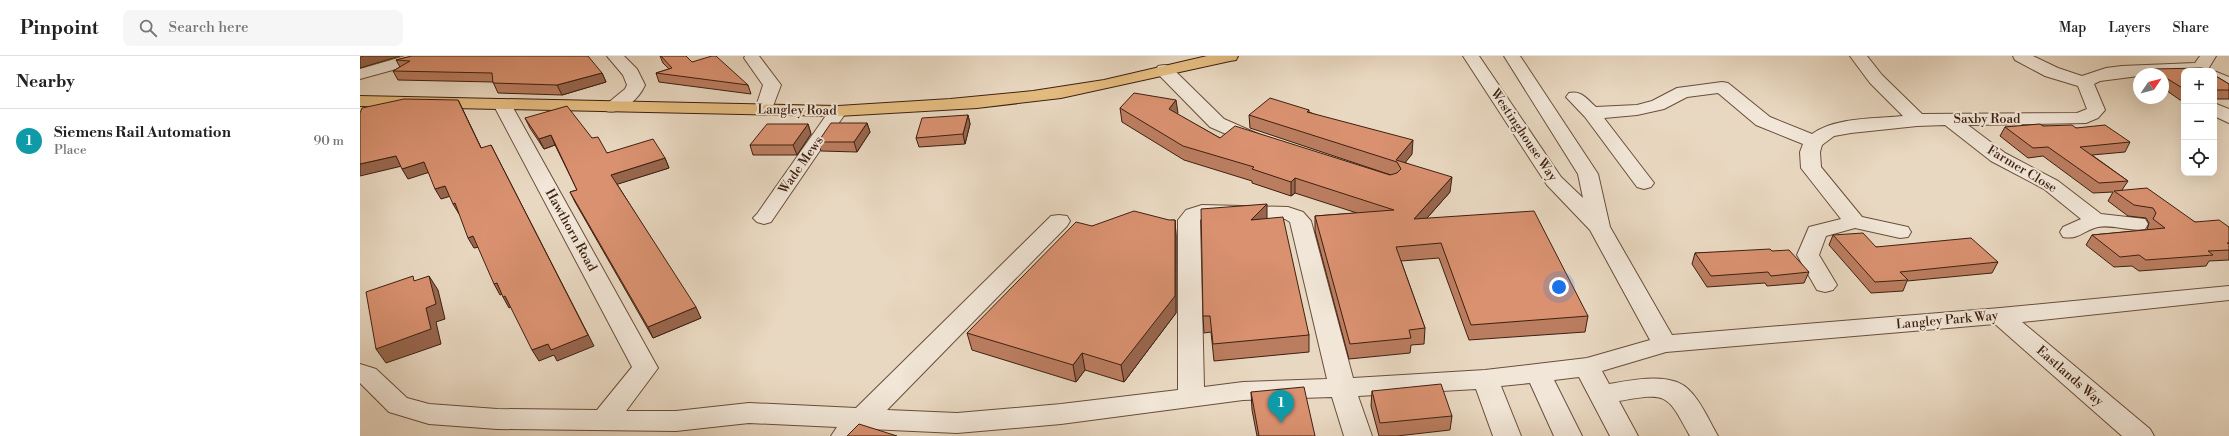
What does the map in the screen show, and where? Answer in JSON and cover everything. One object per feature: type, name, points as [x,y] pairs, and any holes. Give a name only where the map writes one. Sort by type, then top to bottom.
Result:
[{"type":"main road","name":"Langley Road","points":[[360,101],[838,111],[982,102],[1062,92],[1230,56]]},
{"type":"street","points":[[360,74],[423,56]]},
{"type":"street","points":[[612,107],[633,92],[636,85],[631,73],[615,56]]},
{"type":"street","name":"Westinghouse Way","points":[[1471,56],[1554,181],[1599,227],[1666,344]]},
{"type":"street","name":"Westinghouse Way","points":[[1512,56],[1588,174],[1599,227]]},
{"type":"street","points":[[1858,56],[1876,79],[1918,120]]},
{"type":"street","points":[[2021,56],[2051,73],[2085,82],[2094,75],[2181,69]]},
{"type":"street","points":[[752,58],[772,85],[764,110]]},
{"type":"street","points":[[1164,70],[1217,123],[1247,137],[1277,147]]},
{"type":"street","points":[[1709,74],[1742,105],[1763,121],[1814,142],[1810,152],[1811,168],[1856,222]]},
{"type":"street","points":[[2217,75],[2229,84]]},
{"type":"street","name":"Saxby Road","points":[[1814,142],[1828,132],[1851,127],[1918,120],[2079,119],[2092,114],[2096,110],[2085,82]]},
{"type":"street","points":[[1591,113],[1637,110],[1658,105],[1683,92],[1722,87]]},
{"type":"street","points":[[1575,97],[1591,113],[1644,182]]},
{"type":"street","points":[[2217,103],[2229,102]]},
{"type":"street","name":"Hawthorn Road","points":[[502,104],[640,356],[645,368],[604,420]]},
{"type":"street","points":[[2217,110],[2229,117]]},
{"type":"street","name":"Wade Mews","points":[[764,218],[838,111]]},
{"type":"street","name":"Farmer Close","points":[[1948,119],[1998,157],[2051,186],[2095,220]]},
{"type":"street","points":[[1191,398],[1189,220],[1193,214],[1202,211],[1288,213],[1296,216],[1300,221],[1342,387],[1358,436]]},
{"type":"street","points":[[2071,232],[2095,220],[2137,224]]},
{"type":"street","points":[[853,427],[1059,221]]},
{"type":"street","points":[[1825,285],[1808,255],[1817,232],[1856,222],[1900,232]]},
{"type":"street","name":"Langley Park Way","points":[[360,373],[367,375],[398,405],[429,414],[497,419],[676,420],[749,414],[853,427],[957,422],[1061,414],[1243,391],[1412,385],[1538,373],[1587,367],[1666,344],[2000,316],[2229,293]]},
{"type":"street","name":"Eastlands Way","points":[[2000,316],[2140,436]]},
{"type":"street","points":[[1587,367],[1624,436]]},
{"type":"street","points":[[1538,373],[1568,436]]},
{"type":"street","points":[[1485,378],[1507,436]]},
{"type":"street","points":[[1602,395],[1659,388],[1670,390],[1679,396],[1704,436]]},
{"type":"building","points":[[412,56],[588,56],[602,73],[557,85],[493,83],[492,73],[393,71],[410,61],[396,60]]},
{"type":"building","points":[[661,56],[686,56],[692,62],[716,56],[748,85],[656,73],[672,68]]},
{"type":"building","points":[[2181,68],[2181,87],[2169,80],[2169,69]]},
{"type":"building","points":[[2217,77],[2229,84],[2229,90],[2217,90]]},
{"type":"building","points":[[1134,93],[1176,100],[1169,109],[1220,138],[1235,126],[1390,175],[1397,173],[1401,169],[1397,162],[1249,115],[1270,98],[1309,110],[1307,112],[1413,140],[1396,160],[1452,177],[1414,219],[1534,211],[1588,316],[1471,325],[1441,243],[1396,247],[1425,328],[1409,330],[1411,338],[1350,344],[1315,216],[1394,210],[1295,178],[1291,182],[1252,169],[1254,167],[1183,146],[1120,108]]},
{"type":"building","points":[[404,99],[458,100],[481,148],[491,145],[588,335],[551,350],[548,344],[532,350],[505,296],[503,297],[497,283],[494,284],[473,236],[468,238],[455,203],[453,204],[445,186],[435,189],[424,162],[402,169],[396,156],[360,164],[360,113],[362,108]]},
{"type":"building","points":[[567,106],[592,138],[598,137],[607,153],[653,139],[665,158],[611,175],[696,307],[648,327],[570,192],[577,190],[551,135],[539,139],[525,118]]},
{"type":"building","points":[[968,115],[963,134],[916,138],[922,118]]},
{"type":"building","points":[[831,123],[867,123],[854,142],[818,142]]},
{"type":"building","points":[[767,124],[808,124],[793,145],[750,145]]},
{"type":"building","points":[[2040,124],[2043,126],[2072,125],[2076,128],[2105,125],[2130,142],[2080,147],[2128,181],[2099,183],[2048,147],[2033,148],[2005,127]]},
{"type":"building","points":[[2147,188],[2195,222],[2219,220],[2229,227],[2229,243],[2227,243],[2229,244],[2229,250],[2208,251],[2213,255],[2146,260],[2139,255],[2120,257],[2092,235],[2165,228],[2153,219],[2156,213],[2153,208],[2134,205],[2114,191]]},
{"type":"building","points":[[1267,204],[1251,220],[1283,217],[1309,335],[1213,344],[1210,316],[1203,316],[1201,209]]},
{"type":"building","points":[[1134,211],[1169,220],[1175,220],[1175,296],[1121,365],[1082,353],[1073,365],[967,333],[1076,222],[1092,226]]},
{"type":"building","points":[[1863,233],[1876,247],[1971,238],[1998,262],[1900,272],[1908,280],[1875,282],[1833,235]]},
{"type":"building","points":[[1770,249],[1772,251],[1789,250],[1809,272],[1771,276],[1768,272],[1711,276],[1695,253]]},
{"type":"building","points":[[413,276],[414,281],[429,276],[436,304],[426,308],[431,329],[376,349],[366,292]]},
{"type":"building","points":[[1441,384],[1452,416],[1380,423],[1372,391]]},
{"type":"building","points":[[1304,387],[1315,436],[1259,436],[1251,392]]},
{"type":"building","points":[[859,424],[897,436],[847,436]]},
{"type":"place","name":"Siemens Rail Automation","points":[[1281,423]]}]
